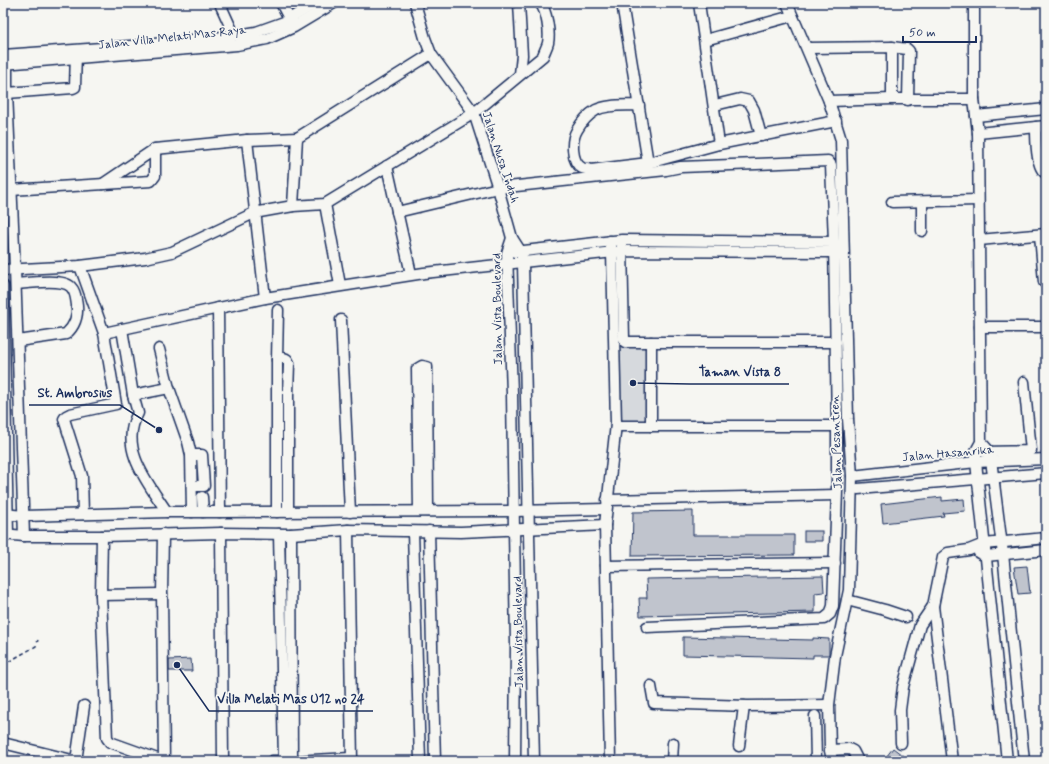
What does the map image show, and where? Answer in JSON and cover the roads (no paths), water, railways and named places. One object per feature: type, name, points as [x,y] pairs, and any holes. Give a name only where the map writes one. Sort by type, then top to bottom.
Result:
[{"type":"street","points":[[222,3],[221,6],[233,36]]},
{"type":"street","points":[[281,3],[291,23]]},
{"type":"street","name":"Jalan Villa Melati Mas Raya","points":[[5,60],[76,54],[237,45],[267,39],[291,23],[316,3]]},
{"type":"street","name":"Jalan Villa Melati Mas Raya","points":[[76,54],[256,32],[284,22],[291,23],[334,3]]},
{"type":"street","name":"Jalan Nusa Indah","points":[[415,3],[431,54],[474,114],[498,188],[512,238]]},
{"type":"street","points":[[519,3],[522,55],[520,74]]},
{"type":"street","points":[[3,270],[80,266],[145,258],[172,252],[254,213],[293,206],[325,204],[474,114],[543,56],[548,43],[547,16],[544,7],[540,3]]},
{"type":"street","points":[[622,3],[648,163]]},
{"type":"street","points":[[699,3],[720,144]]},
{"type":"street","points":[[639,105],[604,107],[595,111],[584,120],[576,132],[573,148],[575,160],[582,168],[591,170],[648,163],[720,144],[761,136],[838,127],[829,101],[787,3]]},
{"type":"street","points":[[966,3],[974,8],[974,99],[978,133],[981,442],[976,457],[1007,761]]},
{"type":"street","points":[[705,40],[792,16]]},
{"type":"street","points":[[807,48],[892,47],[907,49],[909,51],[908,100]]},
{"type":"street","points":[[892,47],[892,99]]},
{"type":"street","points":[[7,93],[73,88],[76,54]]},
{"type":"street","points":[[103,184],[155,149],[247,140],[297,138],[431,54]]},
{"type":"street","points":[[5,60],[7,93],[7,189],[16,284],[24,536]]},
{"type":"street","points":[[715,105],[740,99],[749,101],[754,110],[761,136]]},
{"type":"street","points":[[829,101],[974,99]]},
{"type":"street","points":[[976,116],[1046,110]]},
{"type":"street","points":[[978,133],[1046,126]]},
{"type":"street","name":"Jalan Pesantren","points":[[832,761],[830,750],[829,705],[834,656],[849,590],[852,476],[848,419],[842,140],[838,127]]},
{"type":"street","points":[[1036,127],[1036,148],[1040,169],[1042,172],[1046,173]]},
{"type":"street","points":[[293,206],[297,138]]},
{"type":"street","points":[[247,140],[264,298]]},
{"type":"street","points":[[7,189],[151,180],[154,179],[155,176],[155,149]]},
{"type":"street","points":[[397,212],[498,188],[666,170],[681,167],[828,161],[831,165],[837,426],[835,562],[833,606],[830,614],[824,619],[647,627]]},
{"type":"street","points":[[387,166],[411,274]]},
{"type":"street","points":[[892,202],[978,200]]},
{"type":"street","points":[[922,202],[922,231]]},
{"type":"street","points":[[325,204],[340,285]]},
{"type":"street","points":[[979,240],[1043,235],[1044,282]]},
{"type":"street","name":"Jalan Vista Boulevard","points":[[512,238],[521,252],[523,263],[534,761]]},
{"type":"street","name":"Jalan Vista Boulevard","points":[[512,238],[508,253],[508,264],[512,392],[516,643],[515,761]]},
{"type":"street","points":[[508,253],[622,240],[834,247]]},
{"type":"street","points":[[622,240],[625,342],[836,342]]},
{"type":"street","points":[[610,241],[612,252],[616,424],[605,525],[610,761]]},
{"type":"street","points":[[104,333],[264,298],[411,274],[523,263],[612,252],[834,247]]},
{"type":"street","points":[[80,266],[104,333],[116,404],[70,414],[64,419],[82,476],[82,514]]},
{"type":"street","points":[[16,284],[48,282],[69,285],[73,289],[77,307],[77,317],[75,323],[66,334],[18,341]]},
{"type":"street","points":[[3,286],[6,535],[102,536],[221,533],[290,534],[348,530],[413,532],[514,530],[605,525]]},
{"type":"street","points":[[218,308],[220,512]]},
{"type":"street","points":[[277,512],[278,310]]},
{"type":"street","points":[[341,320],[350,512]]},
{"type":"street","points":[[980,327],[1046,327]]},
{"type":"street","points":[[122,329],[133,395],[138,413],[134,421],[132,448],[136,463],[167,512]]},
{"type":"street","points":[[651,426],[652,342]]},
{"type":"street","points":[[159,349],[169,388],[180,416],[191,455],[192,512]]},
{"type":"street","points":[[277,360],[280,358],[286,358],[289,363],[288,512]]},
{"type":"street","points":[[422,366],[427,367],[423,511],[417,369],[422,366]]},
{"type":"street","points":[[990,457],[1031,450],[1024,382]]},
{"type":"street","points":[[133,395],[169,388]]},
{"type":"street","points":[[616,424],[619,426],[837,426]]},
{"type":"street","points":[[981,442],[990,457],[1002,542],[1024,761]]},
{"type":"street","name":"Jalan Hasanrika","points":[[852,476],[976,457],[1046,459]]},
{"type":"street","points":[[858,489],[1046,472]]},
{"type":"street","points":[[5,515],[24,516],[167,512],[528,511],[607,505],[836,495]]},
{"type":"street","points":[[202,497],[203,512]]},
{"type":"street","points":[[272,761],[351,760],[348,530]]},
{"type":"street","points":[[429,531],[435,761]]},
{"type":"street","points":[[413,532],[420,761]]},
{"type":"street","points":[[221,533],[223,761]]},
{"type":"street","points":[[102,536],[101,595],[107,738],[110,742],[163,761],[163,534]]},
{"type":"street","points":[[279,534],[284,760]]},
{"type":"street","points":[[290,534],[292,761]]},
{"type":"street","points":[[952,761],[933,606],[943,557],[948,553],[969,550],[984,544],[1046,538]]},
{"type":"street","points":[[969,550],[986,556],[1046,550]]},
{"type":"street","points":[[606,566],[835,562]]},
{"type":"street","points":[[101,595],[162,594]]},
{"type":"street","points":[[847,600],[885,610],[906,618]]},
{"type":"street","points":[[901,743],[900,710],[903,687],[920,625],[933,606]]},
{"type":"street","points":[[416,634],[431,634]]},
{"type":"street","points":[[651,686],[654,703],[744,706],[829,705]]},
{"type":"street","points":[[3,743],[76,761],[84,706]]},
{"type":"street","points":[[739,746],[744,706]]},
{"type":"street","points":[[815,716],[816,761]]},
{"type":"street","points":[[419,732],[434,732]]},
{"type":"street","points":[[672,761],[673,743]]},
{"type":"street","points":[[830,750],[853,751],[856,754],[858,761]]},
{"type":"place","name":"Taman Vista 8","points":[[633,383]]},
{"type":"place","name":"St. Ambrosius","points":[[159,430]]},
{"type":"place","name":"Villa Melati Mas U12 no 24","points":[[177,665]]}]
